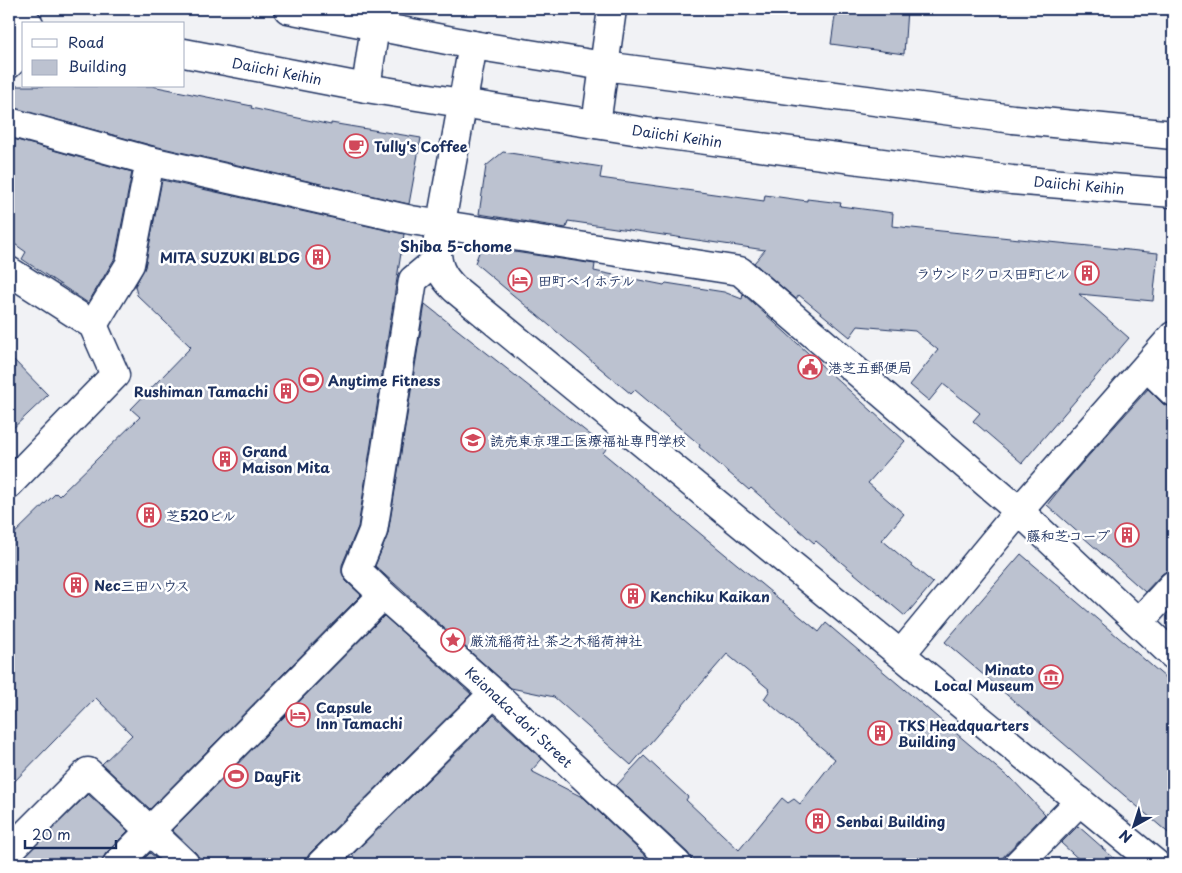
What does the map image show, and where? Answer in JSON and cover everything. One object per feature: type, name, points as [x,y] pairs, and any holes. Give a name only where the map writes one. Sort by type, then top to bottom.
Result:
[{"type":"main road","points":[[288,9],[473,46],[604,66],[1013,119],[1173,136]]},
{"type":"main road","points":[[596,124],[611,13]]},
{"type":"main road","points":[[9,64],[16,57],[20,22]]},
{"type":"main road","points":[[366,88],[375,26]]},
{"type":"main road","points":[[473,46],[441,226],[437,260],[443,277],[455,289],[1156,864]]},
{"type":"main road","name":"Daiichi Keihin","points":[[185,53],[366,88],[638,131],[1012,180],[1170,195]]},
{"type":"main road","points":[[9,122],[150,161],[441,226],[605,249],[740,271],[1019,511],[1173,655]]},
{"type":"main road","points":[[93,325],[130,264],[150,161]]},
{"type":"main road","name":"Keionaka-dori Street","points":[[437,260],[413,280],[373,531],[357,570],[383,596],[494,693],[677,864]]},
{"type":"main road","points":[[9,271],[93,325],[115,375],[9,484]]},
{"type":"main road","points":[[901,654],[1019,511],[1173,336]]},
{"type":"main road","points":[[1147,367],[1173,392]]},
{"type":"main road","points":[[1139,622],[1173,586]]},
{"type":"main road","points":[[117,864],[383,596]]},
{"type":"main road","points":[[321,864],[494,693]]},
{"type":"main road","points":[[9,851],[88,772],[185,864]]},
{"type":"main road","points":[[1018,864],[1080,801]]},
{"type":"building","points":[[836,9],[907,9],[904,54],[831,44]]},
{"type":"building","points":[[9,86],[22,86],[22,88],[162,88],[252,106],[251,108],[331,125],[331,123],[421,138],[409,204],[154,146],[9,107]]},
{"type":"building","points":[[13,139],[132,172],[115,258],[88,303],[22,259],[26,252],[9,240],[9,146]]},
{"type":"building","points":[[503,152],[602,167],[600,178],[764,201],[765,195],[807,201],[807,199],[841,203],[840,206],[893,213],[892,226],[1158,253],[1153,301],[1079,294],[1129,338],[1022,463],[973,421],[980,413],[943,384],[929,401],[910,385],[938,350],[915,331],[858,326],[850,337],[799,295],[796,299],[754,263],[765,250],[568,221],[566,228],[479,214],[486,166]]},
{"type":"building","points":[[162,180],[404,234],[358,527],[342,565],[342,573],[346,581],[361,595],[150,809],[102,764],[132,735],[96,698],[9,787],[9,539],[56,493],[59,496],[140,417],[131,409],[191,347],[137,295],[135,286],[145,267]]},
{"type":"building","points":[[481,247],[595,264],[594,271],[664,285],[666,283],[724,292],[742,299],[743,294],[905,441],[868,483],[904,514],[882,540],[933,583],[905,616],[816,541],[814,543],[751,488],[749,490],[699,447],[700,445],[635,390],[631,394],[475,263]]},
{"type":"building","points":[[425,304],[607,448],[603,453],[819,632],[826,623],[1010,777],[1045,814],[996,864],[692,864],[692,859],[688,853],[616,786],[644,756],[688,797],[686,800],[739,850],[782,798],[788,803],[794,799],[800,804],[835,759],[764,699],[770,690],[727,654],[631,765],[554,697],[511,688],[375,566],[388,534]]},
{"type":"building","points":[[9,355],[48,395],[9,432]]},
{"type":"building","points":[[1148,389],[1163,404],[1173,407],[1173,570],[1168,570],[1162,574],[1145,592],[1047,505]]},
{"type":"building","points":[[1021,554],[1173,684],[1173,837],[945,642]]},
{"type":"building","points":[[384,616],[471,694],[310,853],[306,859],[306,864],[200,864],[200,859],[196,853],[172,830]]},
{"type":"building","points":[[494,715],[542,759],[531,771],[584,798],[654,864],[362,864],[352,855]]},
{"type":"building","points":[[88,794],[128,831],[106,853],[102,864],[16,864]]},
{"type":"building","points":[[1078,826],[1121,864],[1084,864],[1061,843]]},
{"type":"building","points":[[150,853],[163,864],[139,864]]},
{"type":"place","name":"Tully's Coffee","points":[[356,146]]},
{"type":"place","name":"MITA SUZUKI BLDG","points":[[318,257]]},
{"type":"place","name":"ラウンドクロス田町ビル","points":[[1087,273]]},
{"type":"place","name":"田町ベイホテル","points":[[520,280]]},
{"type":"place","name":"港芝五郵便局","points":[[810,367]]},
{"type":"place","name":"Anytime Fitness","points":[[311,380]]},
{"type":"place","name":"Rushiman Tamachi","points":[[286,391]]},
{"type":"place","name":"読売東京理工医療福祉専門学校","points":[[473,440]]},
{"type":"place","name":"Grand Maison Mita","points":[[225,459]]},
{"type":"place","name":"芝520ビル","points":[[149,515]]},
{"type":"place","name":"藤和芝コープ","points":[[1127,535]]},
{"type":"place","name":"Nec三田ハウス","points":[[76,585]]},
{"type":"place","name":"Kenchiku Kaikan","points":[[633,596]]},
{"type":"place","name":"厳流稲荷社 茶之木稲荷神社","points":[[453,640]]},
{"type":"place","name":"Minato Local Museum","points":[[1051,677]]},
{"type":"place","name":"Capsule Inn Tamachi","points":[[298,715]]},
{"type":"place","name":"TKS Headquarters Building","points":[[880,733]]},
{"type":"place","name":"DayFit","points":[[236,776]]},
{"type":"place","name":"Senbai Building","points":[[818,821]]},
{"type":"district","name":"Shiba 5-chome","points":[[456,245]]}]
